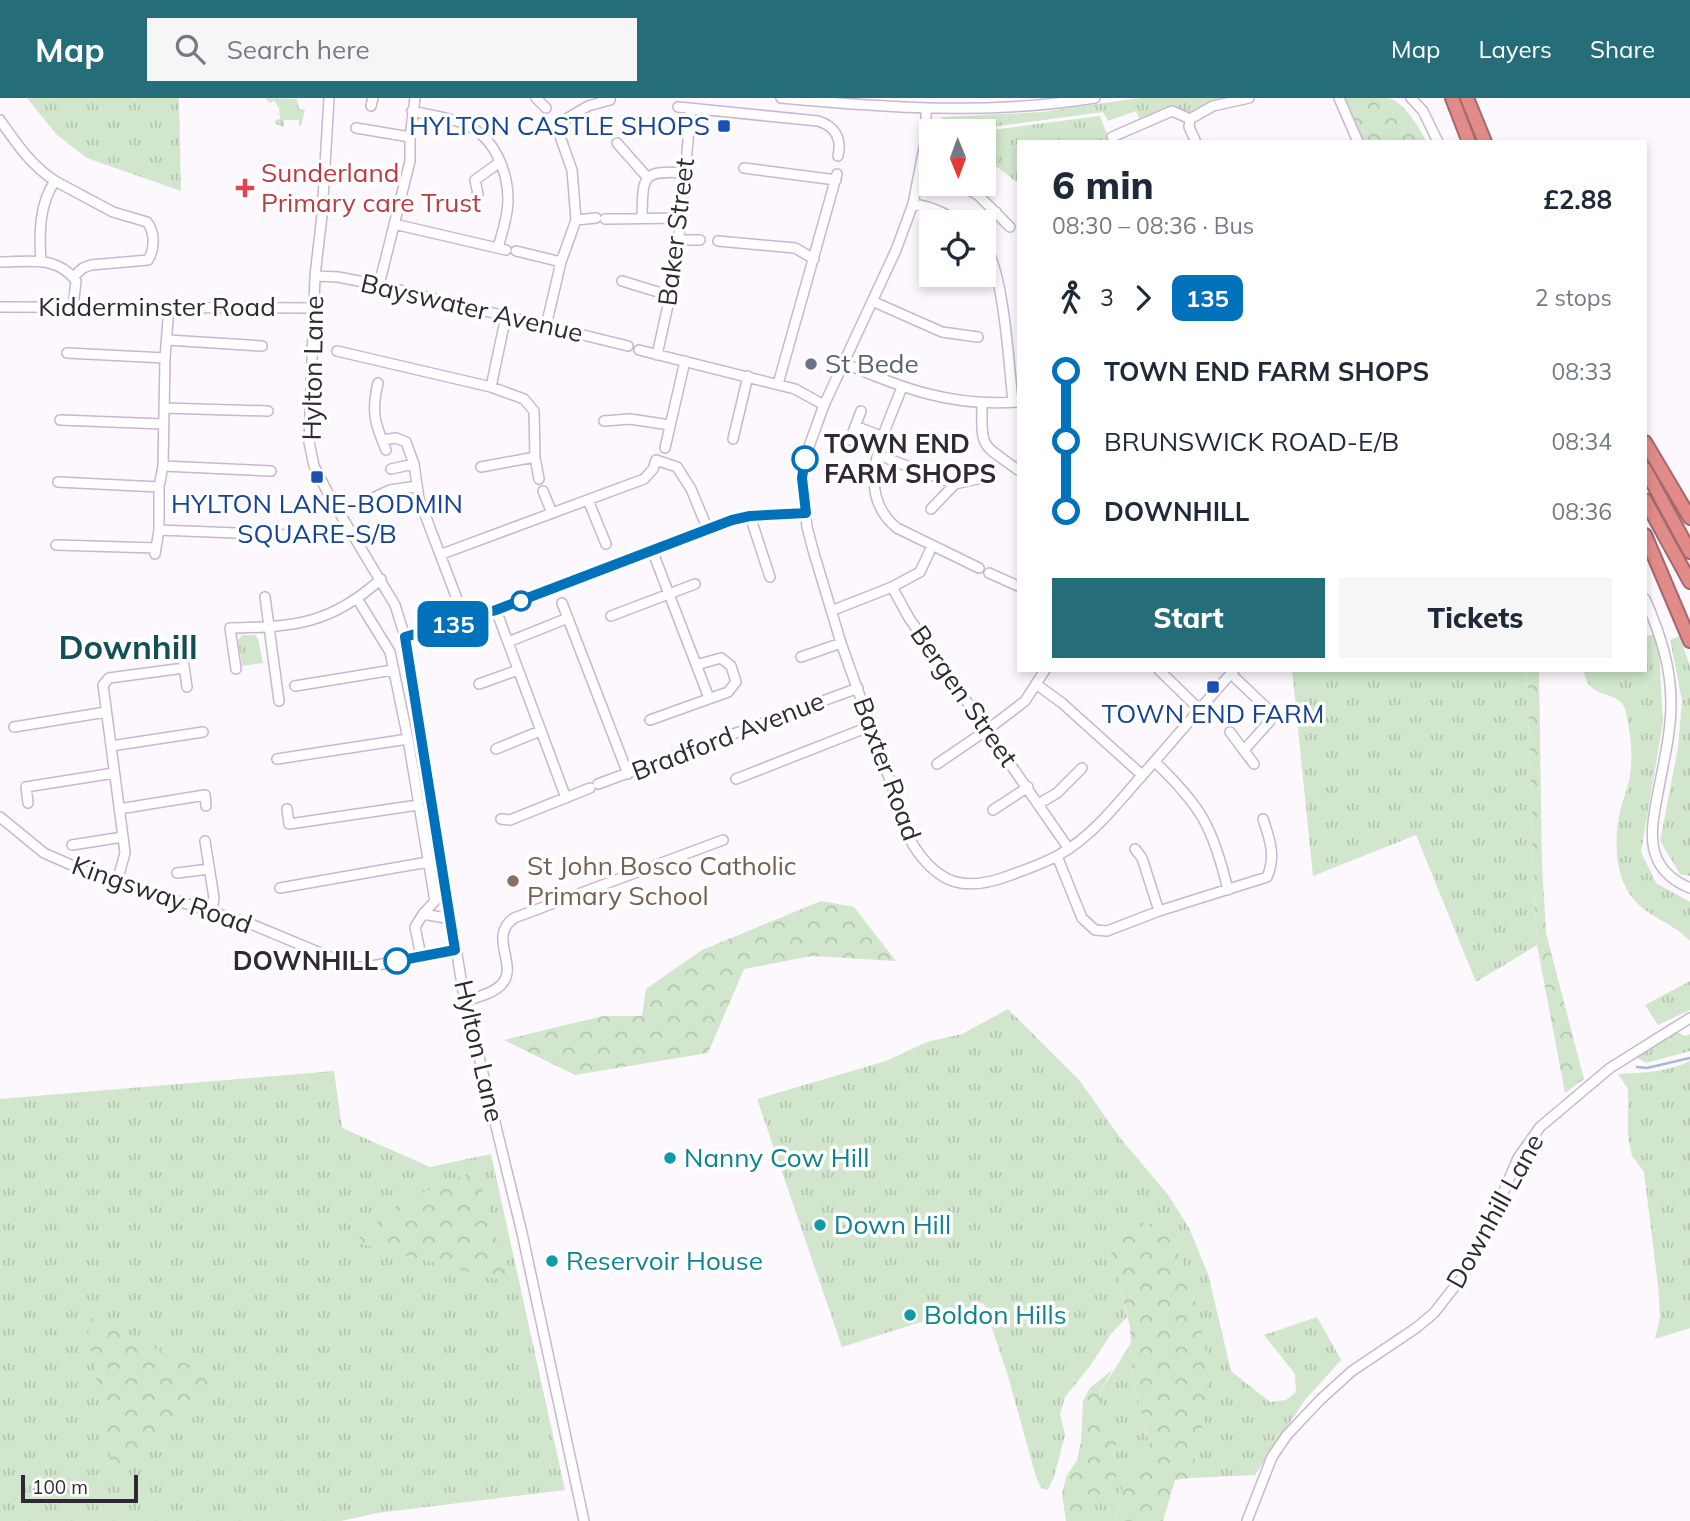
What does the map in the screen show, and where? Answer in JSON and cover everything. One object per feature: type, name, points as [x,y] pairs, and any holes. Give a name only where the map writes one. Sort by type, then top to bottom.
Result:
[{"type":"highway","points":[[1452,98],[1468,140]]},
{"type":"highway","points":[[1467,98],[1484,140]]},
{"type":"highway","points":[[1647,445],[1690,518]]},
{"type":"highway","points":[[1647,473],[1690,552]]},
{"type":"highway","points":[[1647,504],[1690,582]]},
{"type":"highway","points":[[1647,540],[1690,641]]},
{"type":"street","name":"Hylton Lane","points":[[329,98],[322,215],[315,276],[309,442],[314,466],[395,605],[405,637],[465,1001],[522,1233],[584,1521]]},
{"type":"street","points":[[379,285],[410,161],[415,98]]},
{"type":"street","points":[[536,98],[546,108]]},
{"type":"street","points":[[781,98],[926,109],[1015,108],[1095,98]]},
{"type":"street","points":[[1190,119],[1213,106],[1250,98]]},
{"type":"street","points":[[1339,98],[1357,140]]},
{"type":"street","points":[[1410,98],[1423,111],[1437,140]]},
{"type":"street","points":[[546,326],[561,262],[576,220],[572,170],[556,125],[588,106],[610,100]]},
{"type":"street","points":[[678,107],[830,124],[841,147],[838,156]]},
{"type":"street","name":"Baxter Road","points":[[926,109],[923,159],[913,204],[824,405],[807,452],[802,492],[812,547],[841,643],[913,845],[934,873],[971,885],[990,883],[1043,864],[1069,849],[1107,815],[1232,672]]},
{"type":"street","name":"Baker Street","points":[[657,355],[671,296],[679,240],[691,110]]},
{"type":"street","points":[[412,111],[464,124],[481,134],[494,147],[508,199],[506,250]]},
{"type":"street","points":[[1112,137],[1172,111],[1190,119]]},
{"type":"street","points":[[1190,119],[1189,127],[1195,139]]},
{"type":"street","points":[[0,120],[41,172],[113,212],[147,222],[152,233],[152,250],[148,260],[91,265],[73,277]]},
{"type":"street","points":[[356,128],[410,137]]},
{"type":"street","points":[[617,143],[647,177]]},
{"type":"street","points":[[478,194],[475,180],[500,162]]},
{"type":"street","points":[[744,169],[836,177],[778,384]]},
{"type":"street","points":[[642,217],[643,186],[647,177],[659,171],[685,173]]},
{"type":"street","points":[[41,261],[42,216],[47,192],[55,181]]},
{"type":"street","points":[[979,196],[994,210]]},
{"type":"street","points":[[913,204],[936,210]]},
{"type":"street","points":[[996,212],[1010,226]]},
{"type":"street","points":[[576,220],[681,218]]},
{"type":"street","points":[[394,225],[561,262]]},
{"type":"street","points":[[679,240],[700,240]]},
{"type":"street","points":[[718,242],[794,248],[814,259]]},
{"type":"street","points":[[0,262],[41,261],[67,269],[76,281],[73,307]]},
{"type":"street","name":"Bayswater Avenue","points":[[315,276],[338,277],[379,285],[628,346]]},
{"type":"street","points":[[844,363],[902,387],[947,400],[1016,402],[1002,335],[999,286],[996,279]]},
{"type":"street","points":[[622,282],[671,296]]},
{"type":"street","points":[[872,301],[942,332],[978,337]]},
{"type":"street","name":"Kidderminster Road","points":[[0,307],[314,308]]},
{"type":"street","points":[[56,545],[156,551],[159,487],[163,466],[169,307]]},
{"type":"street","points":[[491,387],[506,316]]},
{"type":"street","points":[[167,340],[262,346]]},
{"type":"street","points":[[337,351],[379,365],[491,387],[524,399],[534,411],[534,457],[539,479]]},
{"type":"street","points":[[639,351],[795,388],[824,405]]},
{"type":"street","points":[[67,354],[165,358]]},
{"type":"street","points":[[665,448],[685,361]]},
{"type":"street","points":[[733,439],[748,376]]},
{"type":"street","points":[[378,383],[374,400],[377,433],[386,450]]},
{"type":"street","points":[[902,387],[874,467],[873,491],[880,510],[897,528],[979,568]]},
{"type":"street","points":[[982,403],[981,436],[993,453],[1017,469]]},
{"type":"street","points":[[164,408],[268,411]]},
{"type":"street","points":[[849,440],[861,411]]},
{"type":"street","points":[[604,421],[630,419],[670,425]]},
{"type":"street","points":[[60,420],[163,424]]},
{"type":"street","points":[[855,426],[884,437]]},
{"type":"street","points":[[382,440],[396,438],[406,442],[414,464],[419,499],[466,620]]},
{"type":"street","points":[[878,455],[955,484],[991,476]]},
{"type":"street","points":[[481,467],[534,457]]},
{"type":"street","points":[[442,554],[644,479],[653,469],[656,460],[677,467],[691,489],[708,530]]},
{"type":"street","points":[[391,469],[414,464]]},
{"type":"street","points":[[163,466],[271,471]]},
{"type":"street","points":[[58,482],[159,487]]},
{"type":"street","points":[[931,509],[955,484]]},
{"type":"street","points":[[362,503],[390,489],[417,486]]},
{"type":"street","points":[[543,491],[552,513]]},
{"type":"street","points":[[588,499],[606,544]]},
{"type":"street","points":[[405,637],[496,610],[750,516],[806,513]]},
{"type":"street","points":[[750,516],[770,577]]},
{"type":"street","points":[[159,530],[290,535]]},
{"type":"street","points":[[831,611],[892,587],[920,572],[932,546]]},
{"type":"street","points":[[653,550],[709,698]]},
{"type":"street","points":[[989,573],[1017,586]]},
{"type":"street","points":[[236,669],[230,628],[293,625],[321,618],[358,600],[381,579]]},
{"type":"street","points":[[611,616],[695,584]]},
{"type":"street","name":"Bergen Street","points":[[892,587],[900,605],[1040,803],[1069,849]]},
{"type":"street","points":[[265,597],[279,701]]},
{"type":"street","points":[[358,600],[390,652],[408,739],[435,901],[415,927],[421,957]]},
{"type":"street","points":[[562,603],[628,774]]},
{"type":"street","points":[[1647,605],[1661,641],[1670,686],[1670,721],[1651,836],[1654,853],[1661,867],[1676,881],[1690,888]]},
{"type":"street","points":[[496,610],[565,798]]},
{"type":"street","points":[[508,642],[568,618]]},
{"type":"street","points":[[180,639],[187,687]]},
{"type":"street","points":[[801,657],[841,643]]},
{"type":"street","points":[[650,720],[728,692],[736,682],[730,666],[721,658],[695,665]]},
{"type":"street","points":[[117,882],[125,853],[124,837],[103,685],[109,678],[184,668]]},
{"type":"street","points":[[295,686],[393,670]]},
{"type":"street","points":[[478,684],[518,670]]},
{"type":"street","points":[[937,764],[1025,701],[1044,672]]},
{"type":"street","points":[[1161,672],[1200,710]]},
{"type":"street","points":[[1232,672],[1270,711],[1270,721],[1245,749]]},
{"type":"street","points":[[1036,684],[1142,775]]},
{"type":"street","name":"Bradford Avenue","points":[[500,819],[510,820],[858,688]]},
{"type":"street","points":[[14,727],[106,712]]},
{"type":"street","points":[[736,779],[871,726]]},
{"type":"street","points":[[496,749],[540,731]]},
{"type":"street","points":[[111,746],[203,732]]},
{"type":"street","points":[[1230,732],[1254,764]]},
{"type":"street","points":[[277,759],[408,739]]},
{"type":"street","points":[[1154,762],[1187,794],[1203,815],[1218,851],[1228,890]]},
{"type":"street","points":[[1040,803],[1057,793],[1082,768]]},
{"type":"street","points":[[28,803],[26,787],[114,773]]},
{"type":"street","points":[[993,810],[1028,787]]},
{"type":"street","points":[[119,809],[205,795],[206,806]]},
{"type":"street","points":[[287,809],[289,824],[418,805]]},
{"type":"street","name":"Kingsway Road","points":[[0,817],[44,853],[94,875],[251,924],[354,967],[367,967],[455,950]]},
{"type":"street","points":[[1057,856],[1082,919],[1095,930],[1107,931],[1159,911],[1266,877],[1270,869],[1270,841],[1263,819]]},
{"type":"street","points":[[72,845],[124,837]]},
{"type":"street","points":[[465,1001],[491,992],[503,984],[507,969],[502,932],[504,926],[514,918],[723,839]]},
{"type":"street","points":[[205,841],[214,898],[212,912]]},
{"type":"street","points":[[1135,849],[1142,858],[1159,911]]},
{"type":"street","points":[[280,888],[428,862]]},
{"type":"street","points":[[177,873],[209,869]]},
{"type":"street","points":[[423,914],[451,919]]},
{"type":"street","name":"Downhill Lane","points":[[1247,1521],[1272,1457],[1287,1435],[1352,1371],[1434,1313],[1463,1276],[1488,1228],[1518,1158],[1540,1126],[1610,1068],[1690,1018]]},
{"type":"green space","points":[[27,98],[179,98],[181,191],[87,158],[57,135]]},
{"type":"green space","points":[[265,98],[297,99],[299,109],[305,110],[301,126],[299,120],[284,120],[284,127],[276,124],[275,120],[280,119],[279,108],[274,100],[270,103]]},
{"type":"green space","points":[[1139,98],[1232,98],[1190,113],[1177,109],[1140,120],[1136,111],[1108,121],[1103,112],[996,126],[996,119],[942,119],[1042,112]]},
{"type":"green space","points":[[1342,98],[1389,98],[1395,101],[1411,117],[1425,140],[1362,140]]},
{"type":"green space","points":[[1100,116],[1109,140],[1017,140],[1017,182],[996,166],[996,129]]},
{"type":"green space","points":[[242,635],[255,635],[258,639],[263,663],[242,666],[238,641]]},
{"type":"green space","points":[[1654,635],[1659,649],[1663,722],[1641,852],[1656,883],[1690,902],[1690,941],[1640,906],[1622,879],[1616,843],[1621,807],[1630,776],[1630,738],[1626,712],[1620,701],[1589,685],[1584,672],[1647,672],[1647,636]]},
{"type":"green space","points":[[1680,636],[1690,667],[1690,876],[1680,874],[1660,841],[1678,748],[1682,700],[1670,640]]},
{"type":"green space","points":[[1292,672],[1527,672],[1537,945],[1476,982],[1416,835],[1313,876]]},
{"type":"green space","points":[[1527,672],[1539,672],[1542,863],[1546,933],[1584,1079],[1565,1093],[1537,945]]},
{"type":"green space","points":[[821,901],[854,907],[896,961],[812,956],[744,969],[708,1053],[575,1075],[504,1040],[603,1016],[642,1016],[646,989],[702,950]]},
{"type":"green space","points":[[1690,981],[1690,1010],[1658,1025],[1645,1005]]},
{"type":"green space","points":[[1008,1009],[1080,1081],[1121,1139],[1169,1196],[1189,1228],[1208,1274],[1231,1371],[1270,1402],[1286,1400],[1296,1392],[1295,1374],[1264,1335],[1317,1317],[1341,1360],[1305,1400],[1255,1475],[1191,1478],[1205,1414],[1110,1244],[1127,1317],[1111,1334],[1065,1397],[1060,1413],[1065,1435],[1048,1490],[1041,1488],[1036,1477],[1008,1376],[984,1304],[842,1347],[757,1099],[886,1061],[927,1042],[962,1034]]},
{"type":"green space","points":[[1676,1031],[1685,1036],[1690,1034],[1690,1051],[1646,1063],[1636,1057]]},
{"type":"green space","points":[[1690,1061],[1690,1328],[1655,1339],[1660,1317],[1658,1285],[1644,1172],[1632,1156],[1628,1137],[1628,1089],[1618,1074],[1664,1070]]},
{"type":"green space","points":[[334,1071],[342,1128],[430,1167],[491,1154],[565,1490],[377,1513],[341,1521],[0,1521],[0,1099]]},
{"type":"green space","points":[[477,1170],[508,1282],[354,1242],[402,1201]]},
{"type":"green space","points":[[1130,1223],[1154,1224],[1167,1232],[1194,1295],[1208,1361],[1205,1414],[1191,1478],[1175,1480],[1163,1521],[1116,1521],[1124,1478],[1150,1445],[1133,1382],[1130,1326],[1109,1244],[1118,1232]]},
{"type":"green space","points":[[85,1315],[220,1380],[113,1473]]},
{"type":"green space","points":[[1131,1343],[1133,1382],[1150,1445],[1124,1478],[1116,1521],[1086,1521],[1086,1511],[1117,1472],[1113,1453],[1119,1435],[1102,1417],[1099,1394]]},
{"type":"green space","points":[[1112,1370],[1099,1394],[1102,1417],[1116,1422],[1119,1435],[1113,1453],[1117,1472],[1112,1492],[1087,1511],[1086,1521],[1066,1521],[1062,1494],[1066,1477],[1077,1460],[1081,1442],[1083,1401],[1090,1388]]},
{"type":"waterway","points":[[1637,1067],[1647,1068],[1690,1058]]},
{"type":"bus line","name":"135","points":[[397,961],[455,950],[425,747],[405,637],[496,610],[732,520],[750,516],[806,513],[802,492],[805,459]]},
{"type":"place","name":"HYLTON CASTLE SHOPS","points":[[724,126]]},
{"type":"place","name":"Sunderland Primary care Trust","points":[[245,188]]},
{"type":"place","name":"St Bede","points":[[811,364]]},
{"type":"place","name":"TOWN END FARM SHOPS","points":[[805,459]]},
{"type":"place","name":"HYLTON LANE-BODMIN SQUARE-S/B","points":[[317,477]]},
{"type":"place","name":"TOWN END FARM","points":[[1213,687]]},
{"type":"place","name":"St John Bosco Catholic Primary School","points":[[513,881]]},
{"type":"place","name":"DOWNHILL","points":[[397,961]]},
{"type":"place","name":"Nanny Cow Hill","points":[[670,1158]]},
{"type":"place","name":"Down Hill","points":[[820,1225]]},
{"type":"place","name":"Reservoir House","points":[[552,1261]]},
{"type":"place","name":"Boldon Hills","points":[[910,1315]]},
{"type":"district","name":"Downhill","points":[[128,647]]}]
